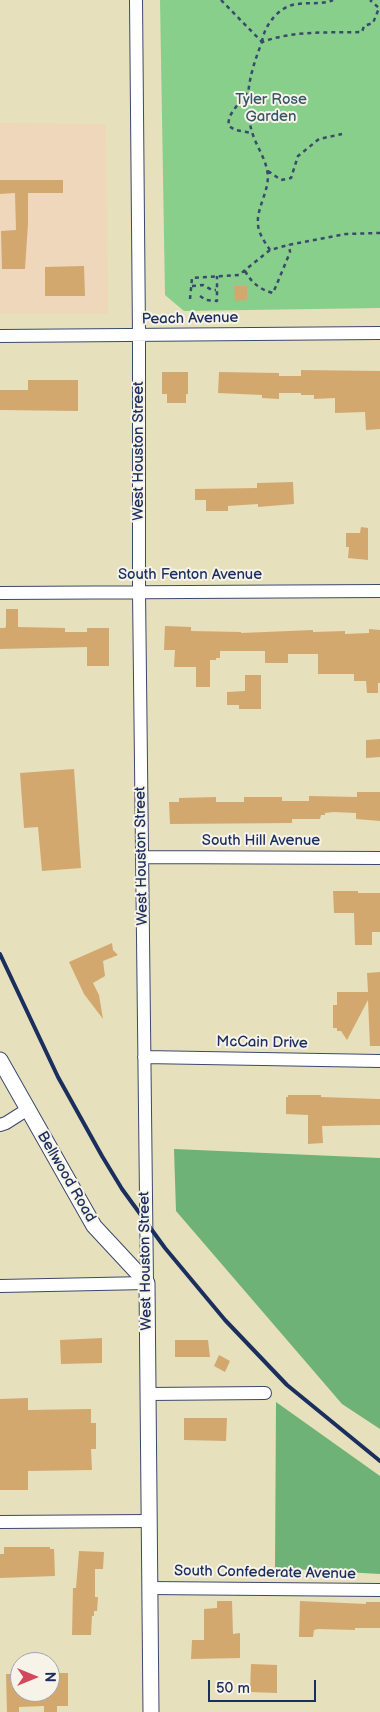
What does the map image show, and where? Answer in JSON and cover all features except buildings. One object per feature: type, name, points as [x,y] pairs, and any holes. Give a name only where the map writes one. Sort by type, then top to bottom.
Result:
[{"type":"street","name":"West Houston Street","points":[[136,0],[139,591],[150,1712]]},
{"type":"street","name":"Peach Avenue","points":[[0,336],[380,333]]},
{"type":"street","name":"South Fenton Avenue","points":[[0,592],[380,591]]},
{"type":"street","name":"South Hill Avenue","points":[[142,857],[380,858]]},
{"type":"street","name":"McCain Drive","points":[[144,1058],[380,1061]]},
{"type":"street","name":"Bellwood Road","points":[[0,1060],[94,1226],[147,1283]]},
{"type":"street","points":[[0,1125],[28,1109]]},
{"type":"street","points":[[0,1286],[147,1283]]},
{"type":"street","points":[[148,1394],[265,1393]]},
{"type":"street","points":[[0,1522],[149,1521]]},
{"type":"street","name":"South Confederate Avenue","points":[[149,1588],[380,1590]]},
{"type":"path","points":[[221,0],[262,42]]},
{"type":"path","points":[[252,133],[235,130],[229,126],[227,120],[247,92],[262,42],[263,31],[276,14],[295,4],[318,4],[333,0]]},
{"type":"path","points":[[262,42],[298,33],[362,32],[364,26],[374,23],[379,8],[370,0]]},
{"type":"path","points":[[247,92],[252,133],[268,171],[266,188],[258,214],[258,223],[259,231],[270,250]]},
{"type":"path","points":[[268,171],[281,180],[291,178],[298,156],[319,139],[342,134]]},
{"type":"path","points":[[190,299],[192,278],[239,275],[270,250],[346,234],[380,233]]},
{"type":"path","points":[[245,271],[252,282],[262,290],[273,293],[277,288],[279,277],[290,252],[288,245]]},
{"type":"path","points":[[200,296],[206,300],[217,301],[217,276]]},
{"type":"path","points":[[192,286],[203,285],[212,290],[217,290]]},
{"type":"shaded area","points":[[0,123],[106,124],[108,314],[0,314]]},
{"type":"green space","name":"Tyler Rose Garden","points":[[160,0],[380,0],[380,308],[184,311],[165,295]]},
{"type":"green space","points":[[174,1149],[380,1158],[380,1429],[342,1404],[176,1211]]},
{"type":"green space","points":[[276,1402],[380,1476],[380,1574],[275,1568]]},
{"type":"railway","points":[[0,954],[58,1077],[102,1156],[122,1189],[165,1248],[225,1320],[287,1385],[380,1461]]}]
